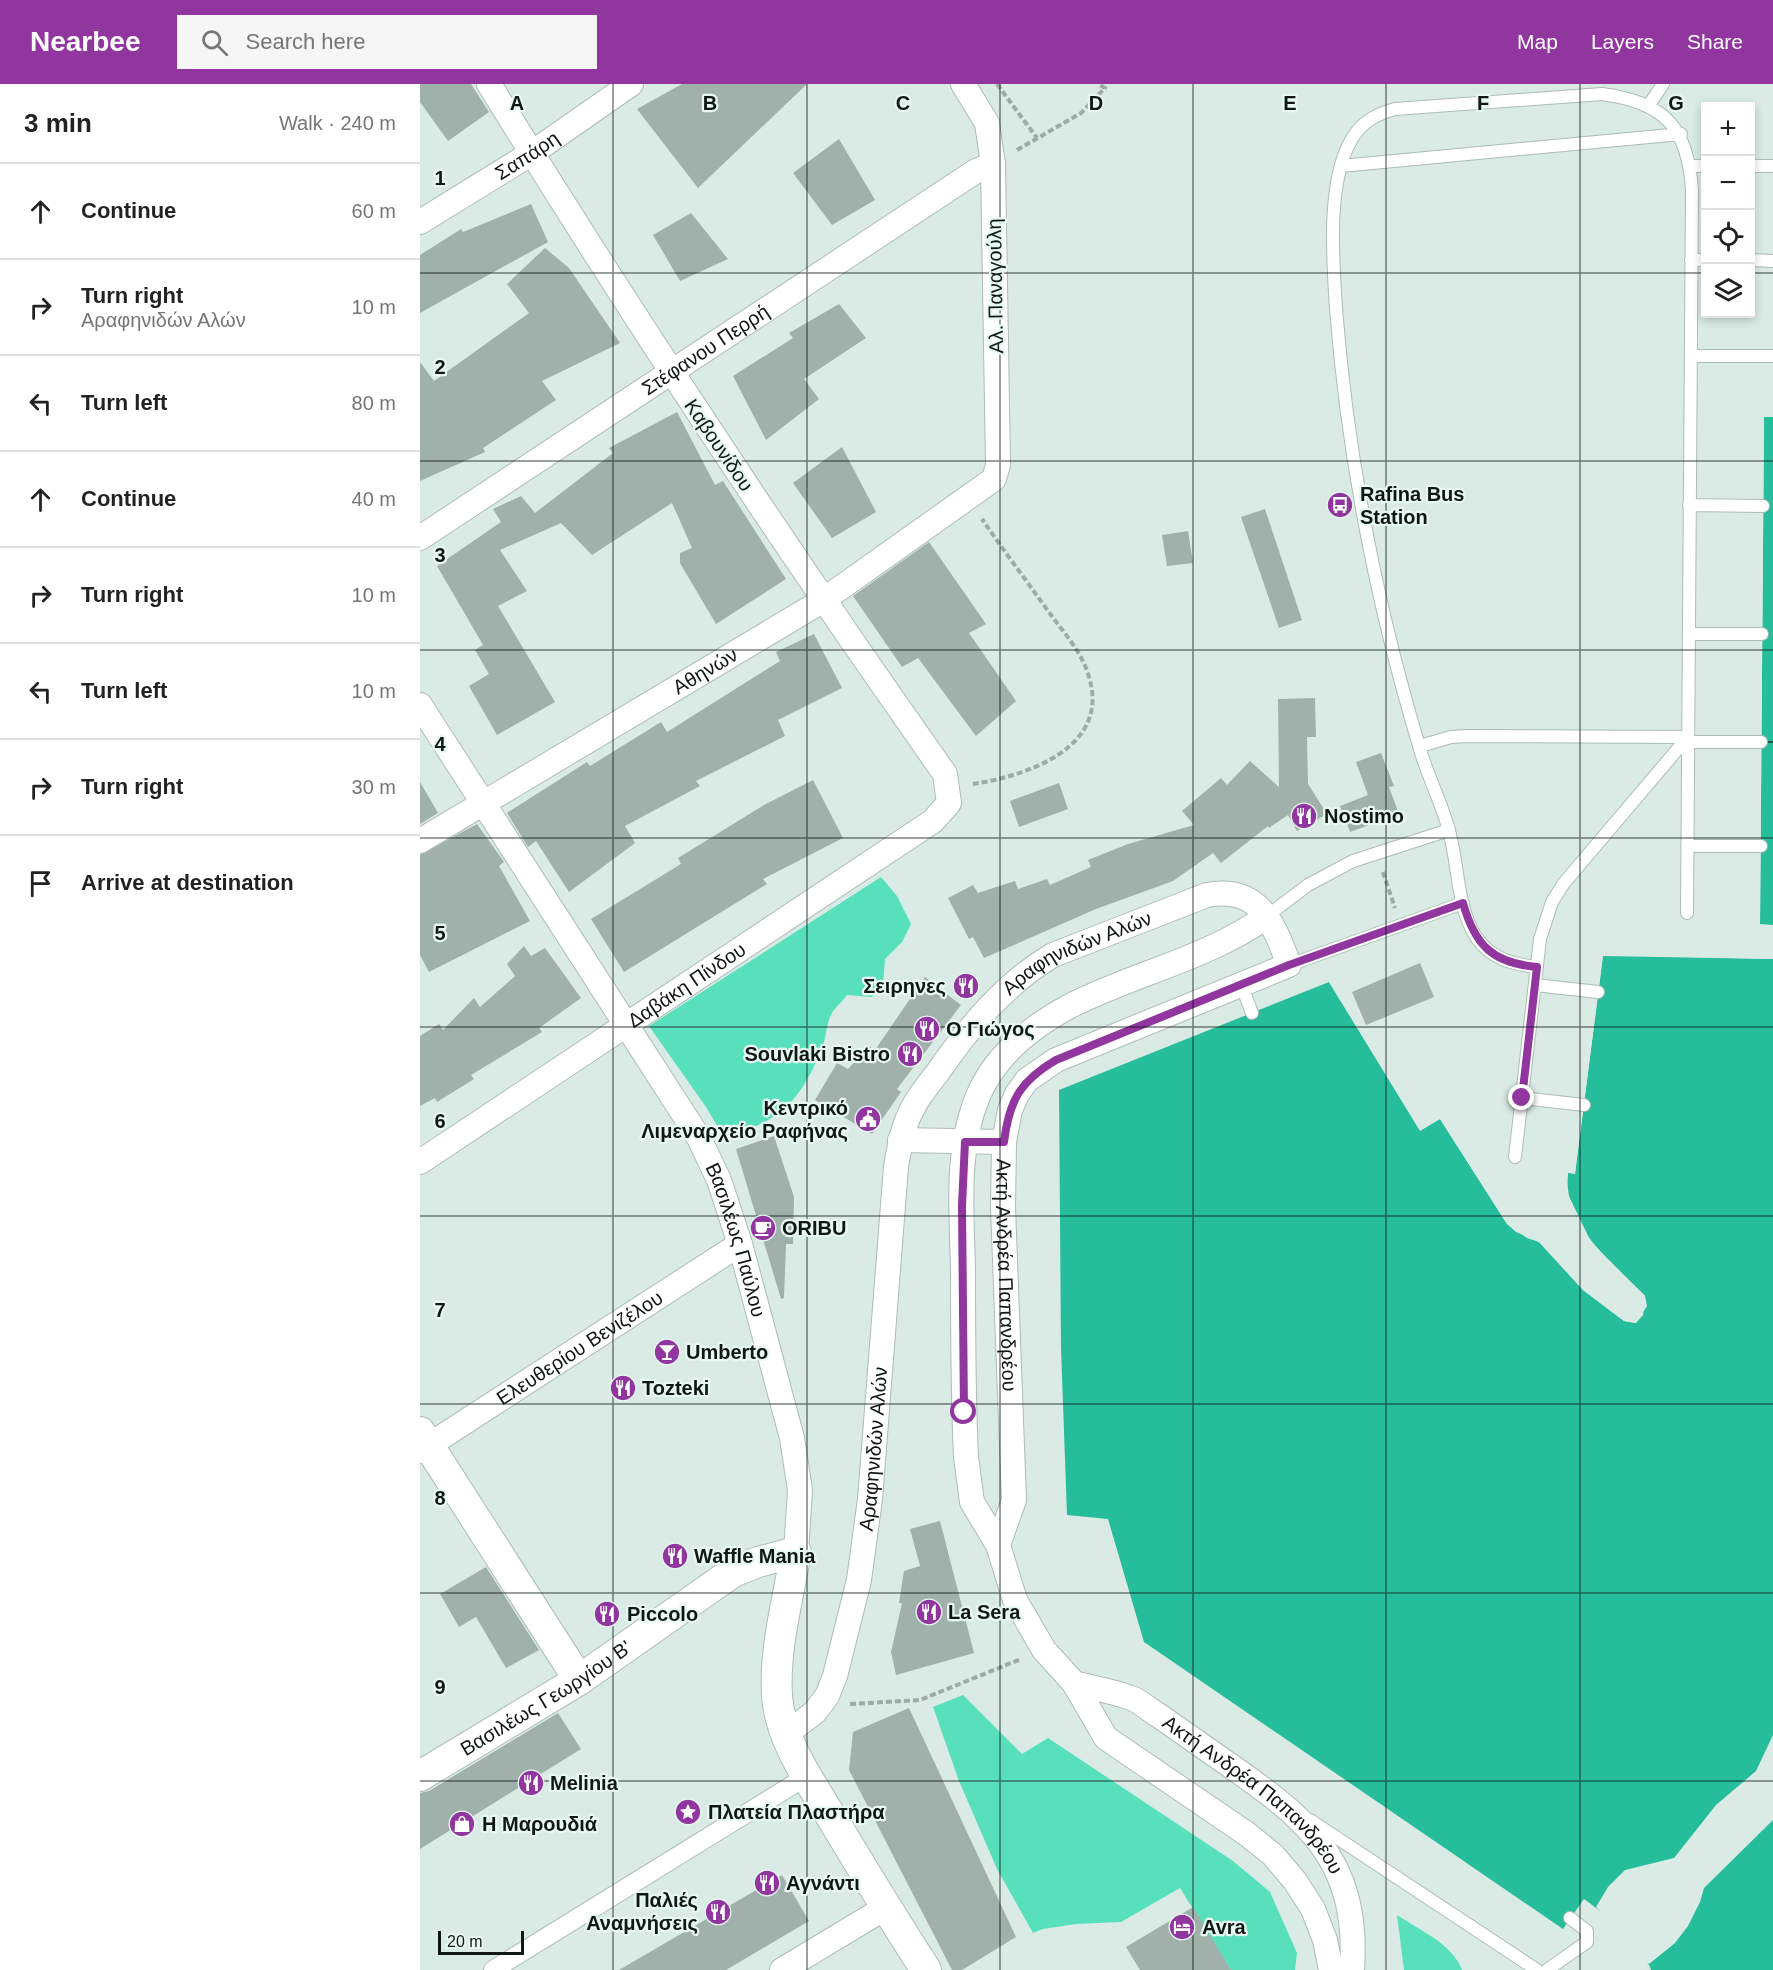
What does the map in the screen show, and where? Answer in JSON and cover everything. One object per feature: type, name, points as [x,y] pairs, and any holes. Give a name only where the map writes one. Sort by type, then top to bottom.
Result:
[{"type":"street","name":"Καβουνίδου","points":[[489,84],[671,372],[822,601],[945,774],[949,795]]},
{"type":"street","name":"Σαπάρη","points":[[420,222],[532,153],[631,84]]},
{"type":"street","name":"Αλ. Παναγούλη","points":[[963,84],[987,123],[993,164],[998,465],[994,479],[975,493]]},
{"type":"street","name":"Στέφανου Περρή","points":[[420,538],[976,171],[993,164]]},
{"type":"street","name":"Αθηνών","points":[[420,841],[822,601],[975,493]]},
{"type":"street","name":"Βασιλέως Παύλου","points":[[420,705],[699,1138],[719,1180],[740,1244],[792,1438],[801,1490],[796,1552],[777,1667],[777,1699],[786,1734],[807,1776]]},
{"type":"street","name":"Δαβάκη Πίνδου","points":[[420,1162],[933,821],[949,795]]},
{"type":"street","name":"Αραφηνιδών Αλών","points":[[786,1734],[815,1712],[827,1696],[836,1676],[865,1545],[900,1140],[921,1095],[958,1042],[1000,995],[1035,966],[1053,955],[1207,895],[1234,893],[1257,905],[1276,930],[1289,965]]},
{"type":"street","name":"Ακτή Ανδρέα Παπανδρέου","points":[[1267,916],[1232,939],[1072,1005],[1023,1037],[1005,1054],[986,1080],[970,1118],[965,1142],[962,1206],[966,1457],[972,1502],[998,1545],[1015,1600],[1044,1650],[1074,1683],[1106,1738],[1247,1834],[1274,1855],[1295,1881],[1313,1909],[1325,1940],[1331,1970]]},
{"type":"street","name":"Ακτή Ανδρέα Παπανδρέου","points":[[998,1545],[1014,1500],[1004,1218],[1004,1142],[1010,1110],[1017,1094],[1027,1080],[1041,1069],[1073,1052],[1289,965]]},
{"type":"street","points":[[900,1140],[1004,1142]]},
{"type":"street","name":"Ελευθερίου Βενιζέλου","points":[[423,1442],[740,1244]]},
{"type":"street","points":[[423,1442],[579,1680]]},
{"type":"street","name":"Βασιλέως Γεωργίου Β'","points":[[420,1776],[579,1680],[733,1572],[758,1562],[796,1552]]},
{"type":"street","name":"Ακτή Ανδρέα Παπανδρέου","points":[[1074,1683],[1133,1698],[1273,1795],[1300,1817],[1322,1844],[1339,1874],[1350,1906],[1354,1941],[1352,1970]]},
{"type":"street","points":[[493,1970],[807,1776],[885,1908],[926,1970]]},
{"type":"street","points":[[782,1970],[885,1908]]},
{"type":"lane","points":[[1649,105],[1663,84]]},
{"type":"lane","points":[[1537,967],[1515,965],[1493,955],[1477,939],[1468,922],[1449,830],[1420,746],[1366,534],[1349,433],[1333,271],[1333,231],[1341,166],[1352,137],[1371,117],[1395,109],[1602,94],[1627,97],[1649,105],[1668,119],[1681,134],[1690,166],[1691,260],[1687,914]]},
{"type":"lane","points":[[1341,166],[1681,134]]},
{"type":"lane","points":[[1690,166],[1701,166]]},
{"type":"lane","points":[[1755,166],[1773,166]]},
{"type":"lane","points":[[1691,260],[1701,260]]},
{"type":"lane","points":[[1755,260],[1773,261]]},
{"type":"lane","points":[[1691,356],[1773,356]]},
{"type":"lane","points":[[1689,505],[1763,506]]},
{"type":"lane","points":[[1689,634],[1762,634]]},
{"type":"lane","points":[[1420,746],[1443,738],[1467,736],[1761,742]]},
{"type":"lane","points":[[1515,1157],[1537,967],[1545,921],[1564,883],[1688,739]]},
{"type":"lane","points":[[1267,916],[1332,871],[1377,852],[1449,830]]},
{"type":"lane","points":[[1687,846],[1761,846]]},
{"type":"lane","points":[[1289,965],[1463,903]]},
{"type":"lane","points":[[1241,984],[1252,1013]]},
{"type":"lane","points":[[1535,985],[1598,993]]},
{"type":"lane","points":[[1522,1098],[1584,1105]]},
{"type":"lane","points":[[1273,1795],[1537,1970]]},
{"type":"lane","points":[[1547,1970],[1587,1942],[1587,1931],[1570,1918]]},
{"type":"path","points":[[997,84],[1037,138],[1081,113],[1104,88],[1098,84]]},
{"type":"path","points":[[949,795],[1025,772],[1053,759],[1076,742],[1087,724],[1092,699],[1089,676],[1073,645],[975,493]]},
{"type":"path","points":[[1377,852],[1401,925]]},
{"type":"path","points":[[827,1696],[850,1704],[869,1705],[920,1700],[1044,1650]]},
{"type":"shaded area","points":[[1764,417],[1773,417],[1773,925],[1760,925]]},
{"type":"shaded area","points":[[881,877],[897,896],[911,924],[902,942],[885,959],[883,984],[872,997],[847,995],[835,1008],[814,1067],[796,1096],[786,1107],[760,1124],[724,1137],[706,1107],[649,1026]]},
{"type":"shaded area","points":[[1603,955],[1773,959],[1773,1970],[1651,1970],[1632,1941],[1612,1921],[1584,1899],[1563,1929],[1144,1642],[1108,1519],[1067,1515],[1061,1348],[1059,1090],[1329,982],[1420,1130],[1440,1119],[1507,1224],[1527,1238],[1539,1242],[1583,1290],[1624,1321],[1636,1323],[1643,1315],[1645,1296],[1592,1242],[1581,1226],[1568,1192],[1568,1173],[1575,1173]]},
{"type":"shaded area","points":[[963,1695],[1022,1754],[1048,1738],[1233,1861],[1270,1892],[1297,1953],[1295,1970],[1231,1970],[1180,1888],[1121,1922],[1076,1924],[1043,1929],[1033,1933],[997,1869],[959,1781],[933,1707]]},
{"type":"shaded area","points":[[1397,1915],[1443,1945],[1451,1952],[1462,1970],[1404,1970]]},
{"type":"pier","points":[[1773,401],[1773,417],[1764,417],[1760,924],[1773,925],[1773,928],[1759,928],[1757,925],[1761,417],[1770,414],[1770,404]]},
{"type":"pier","points":[[1603,952],[1773,956],[1773,959],[1603,956],[1575,1174],[1568,1173],[1566,1190],[1591,1242],[1645,1296],[1647,1306],[1636,1323],[1624,1321],[1583,1290],[1539,1242],[1516,1232],[1507,1224],[1440,1119],[1420,1131],[1329,982],[1332,981],[1421,1127],[1442,1117],[1509,1222],[1518,1230],[1541,1240],[1585,1288],[1626,1318],[1635,1320],[1644,1305],[1642,1297],[1589,1243],[1563,1190],[1565,1172],[1572,1170],[1600,954]]},
{"type":"pier","points":[[1773,1735],[1773,1820],[1704,1888],[1688,1926],[1675,1943],[1649,1964],[1596,1907],[1608,1887],[1625,1870],[1674,1858],[1716,1805],[1756,1771]]},
{"type":"building","points":[[420,84],[471,84],[489,112],[448,141],[420,102]]},
{"type":"building","points":[[682,84],[807,84],[698,188],[637,109]]},
{"type":"building","points":[[839,139],[875,200],[832,225],[793,173]]},
{"type":"building","points":[[531,204],[548,242],[420,313],[420,255],[461,229],[463,232]]},
{"type":"building","points":[[691,213],[728,259],[680,281],[653,235]]},
{"type":"building","points":[[545,248],[569,268],[620,343],[542,381],[556,400],[483,448],[485,452],[420,481],[420,362],[434,381],[529,313],[507,284]]},
{"type":"building","points":[[839,304],[866,338],[804,379],[819,399],[766,440],[733,376],[793,338],[789,333]]},
{"type":"building","points":[[677,412],[715,485],[723,481],[786,579],[716,624],[680,563],[680,553],[692,548],[672,503],[592,555],[561,523],[500,550],[527,591],[498,606],[555,702],[497,735],[469,686],[489,674],[475,650],[483,645],[437,566],[501,522],[493,509],[521,496],[535,513],[613,453],[609,448]]},
{"type":"building","points":[[842,447],[876,512],[832,538],[793,483]]},
{"type":"building","points":[[1265,509],[1302,620],[1279,628],[1241,517]]},
{"type":"building","points":[[1188,531],[1193,563],[1167,566],[1162,535]]},
{"type":"building","points":[[929,542],[986,624],[969,633],[1016,701],[976,736],[918,658],[902,667],[853,596]]},
{"type":"building","points":[[814,634],[842,688],[778,720],[785,736],[696,781],[700,786],[625,826],[635,843],[569,892],[536,841],[528,847],[507,813],[587,762],[590,766],[661,722],[667,732],[780,661],[776,652]]},
{"type":"building","points":[[1315,698],[1316,737],[1307,737],[1308,784],[1327,814],[1297,831],[1288,815],[1269,828],[1268,826],[1221,863],[1213,853],[1173,881],[1096,909],[984,958],[973,937],[969,939],[948,898],[973,885],[978,893],[1015,881],[1018,889],[1047,879],[1050,885],[1091,867],[1088,860],[1128,844],[1194,825],[1182,811],[1221,778],[1227,785],[1250,761],[1279,787],[1278,699]]},
{"type":"building","points":[[1381,753],[1394,786],[1389,787],[1399,814],[1350,832],[1340,806],[1368,795],[1356,762]]},
{"type":"building","points":[[813,780],[843,838],[763,879],[767,884],[624,972],[591,919],[681,864],[678,858],[764,805]]},
{"type":"building","points":[[420,782],[438,813],[420,824]]},
{"type":"building","points":[[1059,783],[1068,809],[1019,827],[1010,801]]},
{"type":"building","points":[[477,824],[504,862],[499,866],[530,921],[429,972],[420,955],[420,855]]},
{"type":"building","points":[[524,946],[531,956],[545,948],[581,998],[539,1028],[542,1032],[471,1075],[474,1079],[437,1102],[435,1098],[420,1106],[420,1036],[439,1024],[443,1030],[474,998],[480,1007],[515,976],[507,964]]},
{"type":"building","points":[[1420,963],[1434,997],[1366,1025],[1352,992]]},
{"type":"building","points":[[925,977],[961,1005],[897,1089],[901,1092],[872,1134],[815,1100],[837,1063],[848,1069],[869,1046],[875,1050]]},
{"type":"building","points":[[774,1136],[794,1197],[793,1244],[786,1244],[784,1298],[781,1299],[736,1149]]},
{"type":"building","points":[[940,1521],[974,1653],[896,1675],[891,1652],[902,1603],[899,1603],[904,1571],[920,1566],[910,1529]]},
{"type":"building","points":[[486,1567],[539,1650],[506,1668],[476,1617],[459,1627],[440,1594]]},
{"type":"building","points":[[909,1708],[1016,1937],[962,1970],[952,1970],[849,1770],[853,1732]]},
{"type":"building","points":[[558,1713],[581,1749],[420,1849],[420,1793],[429,1791]]},
{"type":"building","points":[[782,1875],[809,1921],[726,1970],[619,1970]]},
{"type":"building","name":"Avra","points":[[1193,1907],[1231,1970],[1140,1970],[1126,1947]]},
{"type":"ferry route","points":[[1765,742],[1773,742]]},
{"type":"place","name":"Rafina Bus Station","points":[[1340,505]]},
{"type":"place","name":"Nostimo","points":[[1304,816]]},
{"type":"place","name":"Σειρηνες","points":[[966,986]]},
{"type":"place","name":"Ο Γιώγος","points":[[927,1029]]},
{"type":"place","name":"Souvlaki Bistro","points":[[910,1054]]},
{"type":"place","name":"Κεντρικό Λιμεναρχείο Ραφήνας","points":[[868,1119]]},
{"type":"place","name":"ORIBU","points":[[763,1228]]},
{"type":"place","name":"Umberto","points":[[667,1352]]},
{"type":"place","name":"Tozteki","points":[[623,1388]]},
{"type":"place","name":"Waffle Mania","points":[[675,1556]]},
{"type":"place","name":"La Sera","points":[[929,1612]]},
{"type":"place","name":"Piccolo","points":[[607,1614]]},
{"type":"place","name":"Melinia","points":[[531,1783]]},
{"type":"place","name":"Πλατεία Πλαστήρα","points":[[688,1812]]},
{"type":"place","name":"Η Μαρουδιά","points":[[462,1824]]},
{"type":"place","name":"Αγνάντι","points":[[767,1883]]},
{"type":"place","name":"Παλιές Αναμνήσεις","points":[[718,1912]]},
{"type":"place","name":"Avra","points":[[1182,1927]]},
{"type":"route","points":[[964,1412],[962,1166],[965,1142],[1004,1142],[1010,1110],[1017,1094],[1027,1080],[1056,1060],[1289,965],[1463,903],[1468,922],[1477,939],[1493,955],[1515,965],[1537,967],[1522,1098]]}]
